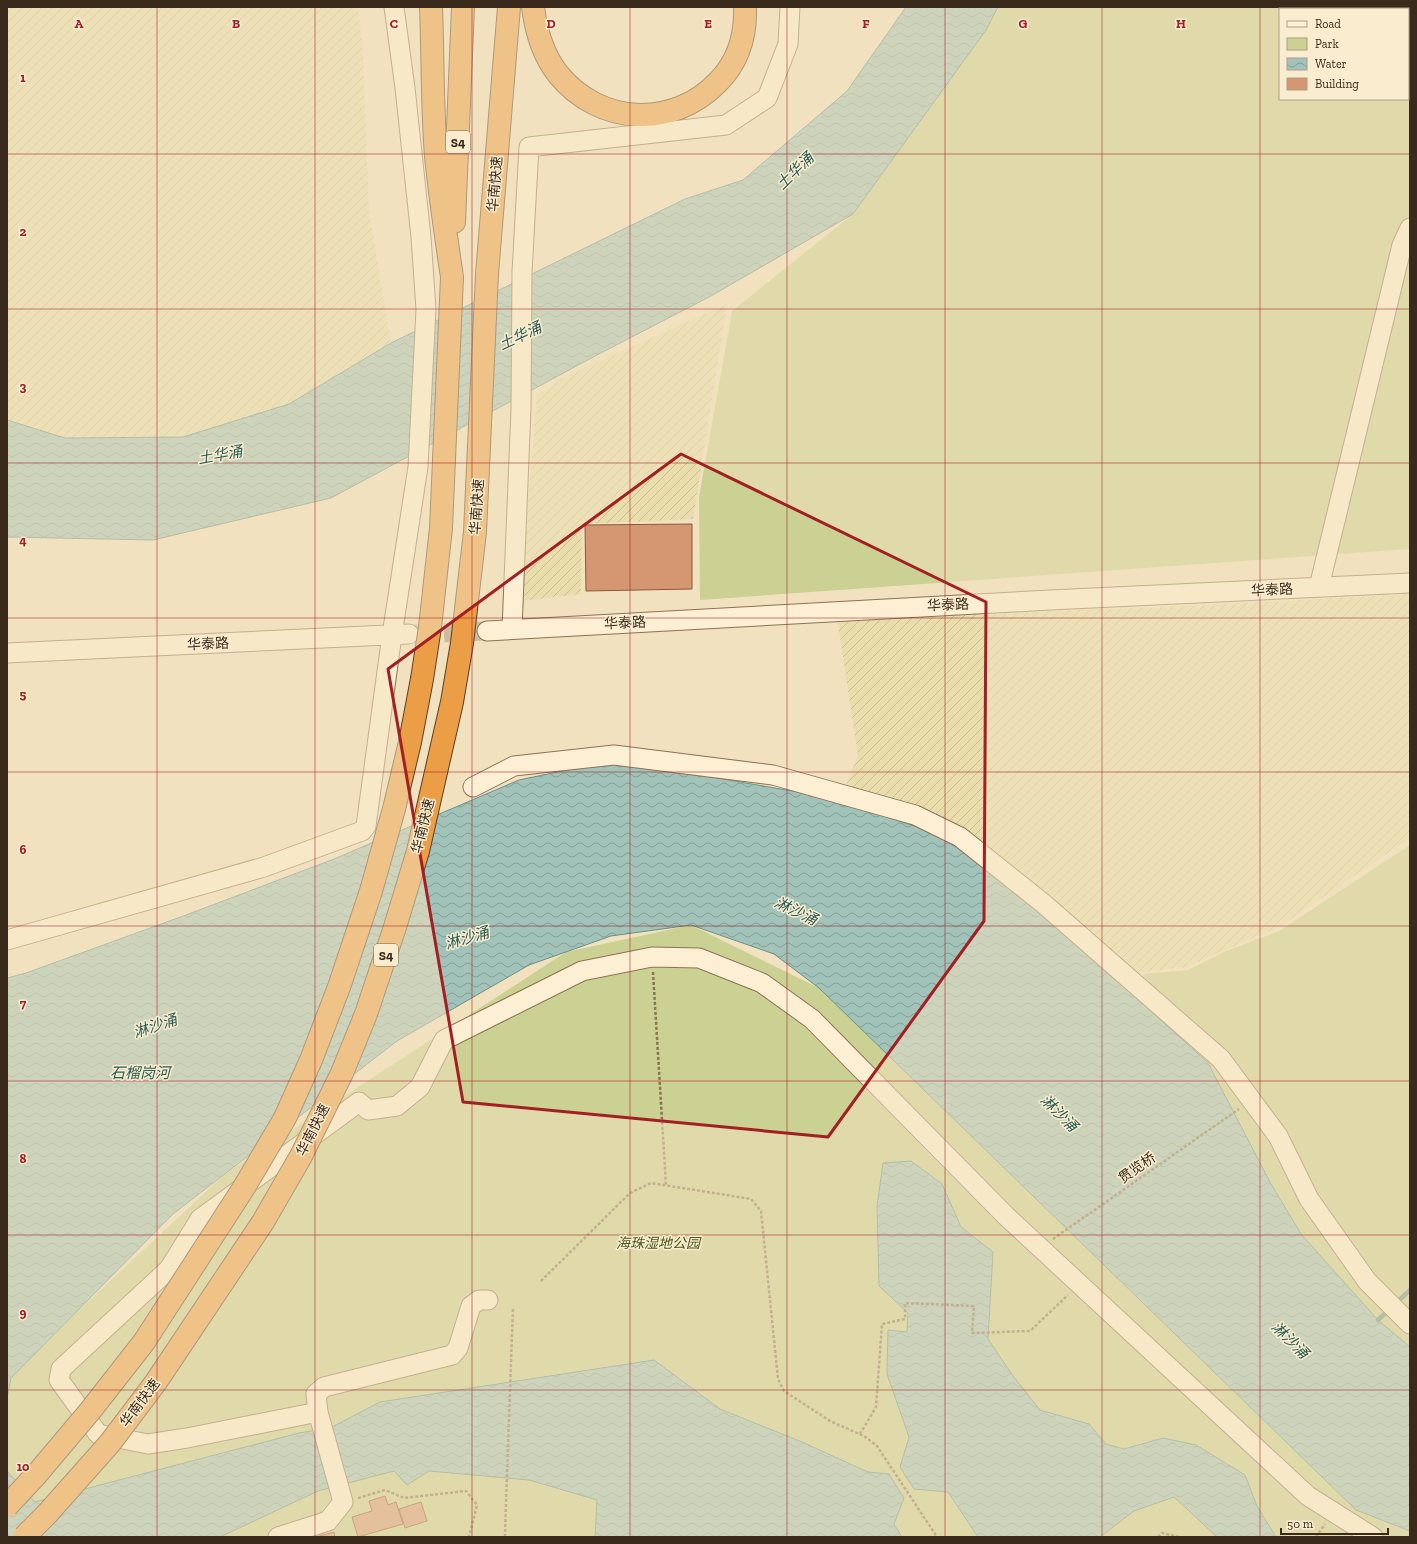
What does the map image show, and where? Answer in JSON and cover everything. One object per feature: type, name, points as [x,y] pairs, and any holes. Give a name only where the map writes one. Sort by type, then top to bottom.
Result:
[{"type":"highway","points":[[431,7],[436,155],[443,218],[452,277]]},
{"type":"highway","name":"S4","points":[[7,1506],[36,1475],[90,1411],[144,1342],[235,1201],[285,1118],[311,1060],[339,987],[371,891],[392,816],[410,742],[430,627],[442,528],[463,7]]},
{"type":"highway","name":"华南快速","points":[[24,1537],[47,1514],[110,1443],[151,1388],[259,1228],[304,1149],[342,1072],[366,1014],[395,927],[418,851],[452,702],[462,643],[475,532],[487,274],[509,7]]},
{"type":"highway","points":[[534,7],[539,37],[543,47],[552,65],[566,82],[583,96],[602,106],[624,112],[647,115],[670,112],[692,103],[707,92],[723,77],[730,68],[739,49],[744,26],[745,7]]},
{"type":"street","points":[[7,940],[264,867],[362,831],[366,826],[401,635],[418,467],[426,309],[421,237],[405,88],[394,7]]},
{"type":"street","points":[[512,629],[521,409],[522,272],[529,146],[726,125],[767,98],[788,44],[790,7]]},
{"type":"street","points":[[1319,587],[1402,245],[1410,228]]},
{"type":"street","name":"华泰路","points":[[487,631],[1042,600],[1410,583]]},
{"type":"street","name":"华泰路","points":[[7,653],[401,635]]},
{"type":"street","points":[[473,787],[514,766],[614,755],[774,775],[914,815],[960,837],[1044,904],[1221,1059],[1278,1136],[1309,1199],[1367,1281],[1402,1314]]},
{"type":"street","points":[[319,1417],[148,1444],[98,1434],[59,1380],[61,1369],[169,1269],[200,1219],[359,1102],[368,1110],[397,1106],[420,1087],[444,1040],[582,971],[652,956],[699,958],[762,983],[812,1019],[1006,1216],[1308,1496],[1373,1537]]},
{"type":"street","points":[[278,1537],[328,1521],[341,1497],[319,1417],[316,1394],[324,1388],[452,1355],[458,1348],[471,1306],[479,1300],[488,1300]]},
{"type":"path","points":[[652,956],[666,1185]]},
{"type":"path","name":"贯览桥","points":[[1052,1239],[1240,1109]]},
{"type":"path","points":[[541,1281],[630,1193],[651,1183],[751,1199],[761,1211],[778,1379],[784,1391],[830,1421],[860,1434],[877,1446],[936,1537]]},
{"type":"path","points":[[860,1434],[876,1407],[882,1324],[905,1319],[905,1303],[974,1306],[972,1334],[1030,1331],[1079,1284]]},
{"type":"path","points":[[505,1537],[513,1308]]},
{"type":"path","points":[[341,1497],[385,1490],[404,1498],[466,1491],[477,1505],[469,1537]]},
{"type":"path","points":[[1158,1537],[1162,1533],[1179,1537]]},
{"type":"highlighted area","points":[[681,454],[986,602],[984,921],[828,1137],[463,1102],[388,669]]},
{"type":"shaded area","points":[[7,7],[358,7],[363,52],[369,210],[391,343],[289,404],[183,437],[65,438],[7,420]]},
{"type":"shaded area","points":[[727,304],[693,519],[582,524],[581,594],[519,601],[537,395],[560,379]]},
{"type":"shaded area","points":[[1410,594],[1410,838],[1281,926],[1186,967],[1143,972],[1127,985],[941,833],[841,798],[858,755],[837,618],[1172,607]]},
{"type":"green space","points":[[998,7],[1410,7],[1410,549],[700,600],[699,497],[732,311],[853,214],[986,30]]},
{"type":"green space","points":[[1410,845],[1410,1347],[1378,1320],[1301,1234],[1271,1184],[1128,990],[1144,974],[1188,970],[1226,951],[1279,931]]},
{"type":"green space","name":"海珠湿地公园","points":[[691,925],[819,988],[1356,1510],[1410,1527],[1410,1537],[7,1537],[7,1398],[11,1378],[67,1321],[226,1173],[566,952]]},
{"type":"water","name":"土华涌","points":[[906,7],[998,7],[986,30],[853,214],[711,296],[597,355],[331,498],[153,540],[7,537],[7,420],[65,438],[183,437],[289,404],[391,343],[685,199],[743,180],[847,91]]},
{"type":"water","name":"石榴岗河","points":[[615,760],[826,797],[942,835],[1018,890],[1208,1063],[1271,1184],[1301,1234],[1378,1320],[1410,1347],[1410,1531],[1356,1510],[819,988],[774,954],[691,925],[611,936],[529,965],[397,1041],[173,1214],[11,1378],[7,1398],[7,978],[26,973],[186,915],[334,859],[519,780]]},
{"type":"water","points":[[911,1161],[942,1184],[961,1227],[993,1252],[988,1339],[1013,1376],[1040,1410],[1089,1424],[1106,1444],[1124,1449],[1163,1438],[1196,1445],[1245,1475],[1257,1506],[1276,1537],[1217,1537],[1174,1497],[1134,1511],[1100,1537],[978,1537],[948,1492],[914,1489],[900,1467],[909,1437],[887,1374],[888,1330],[907,1332],[908,1313],[879,1286],[877,1206],[883,1163]]},
{"type":"water","points":[[654,1360],[720,1409],[802,1442],[868,1472],[889,1474],[904,1498],[894,1524],[902,1537],[595,1537],[597,1500],[529,1480],[429,1471],[407,1485],[394,1471],[318,1491],[220,1537],[7,1537],[7,1471],[35,1502],[299,1433],[330,1428],[380,1402]]},
{"type":"building","points":[[692,524],[692,589],[586,591],[585,525]]},
{"type":"building","points":[[385,1496],[388,1505],[396,1502],[403,1524],[358,1537],[352,1517],[372,1511],[369,1501]]},
{"type":"building","points":[[421,1502],[427,1521],[405,1528],[399,1509]]},
{"type":"building","points":[[334,1532],[335,1537],[315,1537]]},
{"type":"waterway","points":[[1395,1304],[1410,1290]]},
{"type":"waterway","points":[[1378,1320],[1390,1309]]},
{"type":"tunnel","points":[[415,634],[487,631]]},
{"type":"water label","name":"淋沙涌","points":[[796,911]]},
{"type":"water label","name":"淋沙涌","points":[[467,938]]},
{"type":"water label","name":"淋沙涌","points":[[155,1026]]},
{"type":"water label","name":"淋沙涌","points":[[1059,1113]]},
{"type":"water label","name":"淋沙涌","points":[[1290,1340]]}]
